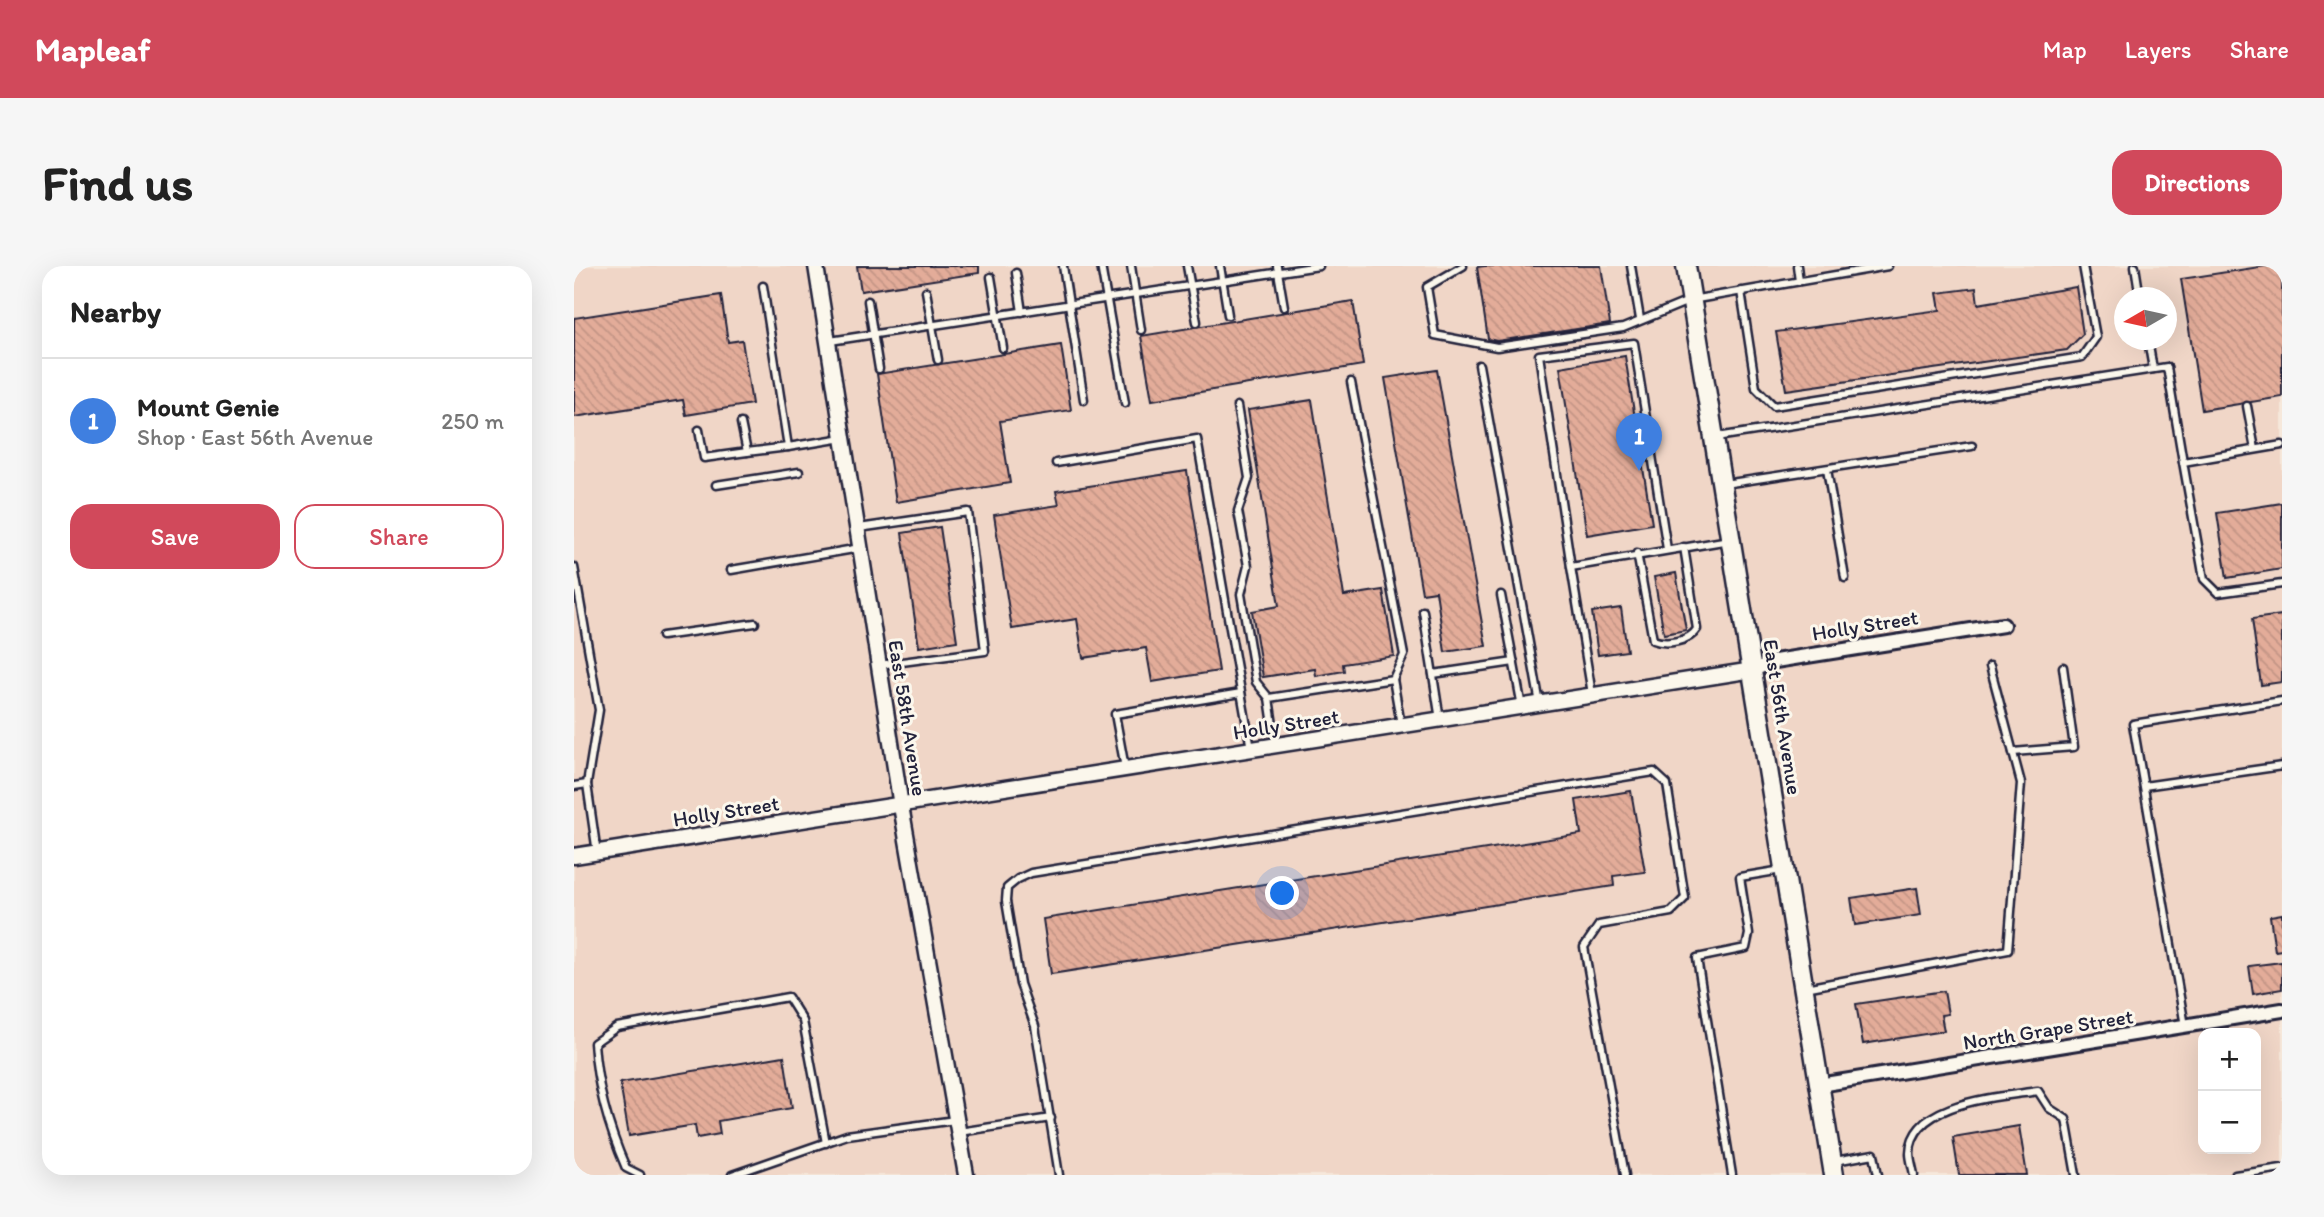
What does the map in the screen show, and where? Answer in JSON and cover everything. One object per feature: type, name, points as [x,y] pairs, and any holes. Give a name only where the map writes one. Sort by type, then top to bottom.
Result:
[{"type":"main road","name":"East 56th Avenue","points":[[1686,266],[1833,1168]]},
{"type":"street","name":"East 58th Avenue","points":[[816,266],[901,806],[966,1175]]},
{"type":"street","name":"Holly Street","points":[[574,856],[1593,698],[1753,670],[1775,661],[2003,625]]},
{"type":"street","name":"North Grape Street","points":[[1819,1085],[2282,1010]]},
{"type":"lane","points":[[1063,266],[1084,400]]},
{"type":"lane","points":[[1101,266],[1125,403]]},
{"type":"lane","points":[[1131,266],[1141,330]]},
{"type":"lane","points":[[1186,266],[1197,323]]},
{"type":"lane","points":[[1220,266],[1228,315]]},
{"type":"lane","points":[[828,342],[1223,281],[1278,269],[1319,266]]},
{"type":"lane","points":[[1463,266],[1427,287],[1435,335],[1497,347],[1623,328],[1691,300],[1888,266]]},
{"type":"lane","points":[[1631,266],[1640,320]]},
{"type":"lane","points":[[1797,266],[1799,281]]},
{"type":"lane","points":[[1741,292],[1756,388],[1774,406],[2082,357],[2096,337],[2082,266]]},
{"type":"lane","points":[[2135,266],[2138,287]]},
{"type":"lane","points":[[1278,269],[1284,307]]},
{"type":"lane","points":[[1016,273],[1022,312]]},
{"type":"lane","points":[[991,277],[1003,348]]},
{"type":"lane","points":[[763,286],[788,447]]},
{"type":"lane","points":[[926,291],[938,360]]},
{"type":"lane","points":[[868,301],[879,369]]},
{"type":"lane","points":[[1593,698],[1539,355],[1634,343],[1667,549]]},
{"type":"lane","points":[[2150,350],[2153,369]]},
{"type":"lane","points":[[1479,365],[1540,706]]},
{"type":"lane","points":[[1714,438],[2167,367],[2204,579],[2212,589],[2226,594],[2282,584]]},
{"type":"lane","points":[[1351,382],[1404,655],[1393,679],[1401,728]]},
{"type":"lane","points":[[1237,406],[1249,478],[1238,511],[1248,566],[1241,594],[1256,682],[1269,698],[1276,747]]},
{"type":"lane","points":[[2247,406],[2255,449]]},
{"type":"lane","points":[[741,423],[747,452]]},
{"type":"lane","points":[[699,430],[704,458],[843,438]]},
{"type":"lane","points":[[1056,463],[1197,439],[1251,751]]},
{"type":"lane","points":[[2183,462],[2282,445]]},
{"type":"lane","points":[[1722,485],[1972,446]]},
{"type":"lane","points":[[1827,469],[1845,578]]},
{"type":"lane","points":[[716,485],[799,472]]},
{"type":"lane","points":[[857,529],[968,512],[985,651],[878,665]]},
{"type":"lane","points":[[1571,566],[1731,539]]},
{"type":"lane","points":[[1637,553],[1650,634],[1660,643],[1686,639],[1697,629],[1684,547]]},
{"type":"lane","points":[[731,570],[860,548]]},
{"type":"lane","points":[[574,567],[599,710],[587,784],[597,853]]},
{"type":"lane","points":[[1501,595],[1522,709]]},
{"type":"lane","points":[[1423,611],[1441,722]]},
{"type":"lane","points":[[663,636],[755,623]]},
{"type":"lane","points":[[1433,674],[1514,662]]},
{"type":"lane","points":[[1803,988],[2008,950],[2021,783],[1990,666]]},
{"type":"lane","points":[[2013,752],[2074,747],[2063,667]]},
{"type":"lane","points":[[1269,698],[1393,679]]},
{"type":"lane","points":[[1125,771],[1115,714],[1241,693]]},
{"type":"lane","points":[[2185,1026],[2133,724],[2282,701]]},
{"type":"lane","points":[[2144,786],[2282,766]]},
{"type":"lane","points":[[1059,1175],[1035,1026],[1020,984],[1006,901],[1007,888],[1018,879],[1044,871],[1654,772],[1667,784],[1685,898],[1671,912],[1599,925],[1584,947],[1625,1175]]},
{"type":"lane","points":[[574,786],[587,784]]},
{"type":"lane","points":[[1732,1175],[1697,958],[1746,948],[1749,934],[1740,877],[1784,870]]},
{"type":"lane","points":[[640,1175],[626,1168],[608,1127],[596,1078],[594,1043],[617,1027],[667,1017],[788,997],[803,1021],[826,1143]]},
{"type":"lane","points":[[1914,1175],[1910,1151],[1921,1126],[1956,1104],[2038,1091],[2049,1108],[2066,1119],[2076,1175]]},
{"type":"lane","points":[[732,1175],[847,1135],[1051,1118]]},
{"type":"lane","points":[[1833,1168],[1874,1154],[1878,1175]]},
{"type":"lane","points":[[2235,1175],[2282,1168]]},
{"type":"shaded area","points":[[574,266],[2282,266],[2282,1175],[574,1175]]},
{"type":"building","points":[[857,266],[979,266],[979,273],[861,291]]},
{"type":"building","points":[[1601,266],[1610,324],[1497,341],[1488,339],[1477,267]]},
{"type":"building","points":[[2282,266],[2282,397],[2202,410],[2181,279]]},
{"type":"building","points":[[2076,287],[2083,334],[2067,350],[1786,390],[1776,332],[1940,310],[1937,293],[1976,288],[1978,304]]},
{"type":"building","points":[[721,295],[728,342],[742,340],[752,404],[686,415],[683,400],[574,417],[574,318]]},
{"type":"building","points":[[1353,301],[1363,365],[1152,400],[1141,336]]},
{"type":"building","points":[[1061,345],[1071,410],[1000,421],[1010,483],[896,502],[877,374]]},
{"type":"building","points":[[1625,356],[1652,524],[1587,535],[1560,367]]},
{"type":"building","points":[[1437,370],[1486,646],[1445,652],[1436,591],[1422,593],[1385,378]]},
{"type":"building","points":[[1312,400],[1344,596],[1383,590],[1394,656],[1343,664],[1344,671],[1316,676],[1315,669],[1263,677],[1252,611],[1279,606],[1248,410]]},
{"type":"building","points":[[1187,471],[1219,671],[1152,682],[1146,648],[1083,658],[1077,619],[1012,629],[994,515],[1059,505],[1056,491]]},
{"type":"building","points":[[2282,503],[2282,569],[2227,578],[2217,513]]},
{"type":"building","points":[[940,527],[957,641],[919,647],[902,533]]},
{"type":"building","points":[[1676,573],[1686,630],[1664,634],[1654,577]]},
{"type":"building","points":[[1621,608],[1627,651],[1598,655],[1592,612]]},
{"type":"building","points":[[2282,615],[2282,682],[2261,685],[2252,619]]},
{"type":"building","points":[[1631,791],[1645,872],[1613,876],[1614,886],[1051,974],[1043,919],[1581,834],[1576,800]]},
{"type":"building","points":[[1917,888],[1921,915],[1855,925],[1851,898]]},
{"type":"building","points":[[2282,914],[2282,950],[2275,951],[2270,916]]},
{"type":"building","points":[[2282,962],[2282,989],[2253,994],[2249,966]]},
{"type":"building","points":[[1944,991],[1948,1014],[1941,1015],[1944,1031],[1863,1044],[1856,1004]]},
{"type":"building","points":[[784,1056],[792,1108],[718,1121],[720,1134],[697,1138],[695,1125],[629,1136],[620,1083]]},
{"type":"building","points":[[2019,1126],[2027,1175],[1959,1175],[1953,1137]]},
{"type":"place","name":"Mount Genie","points":[[1639,471]]}]
